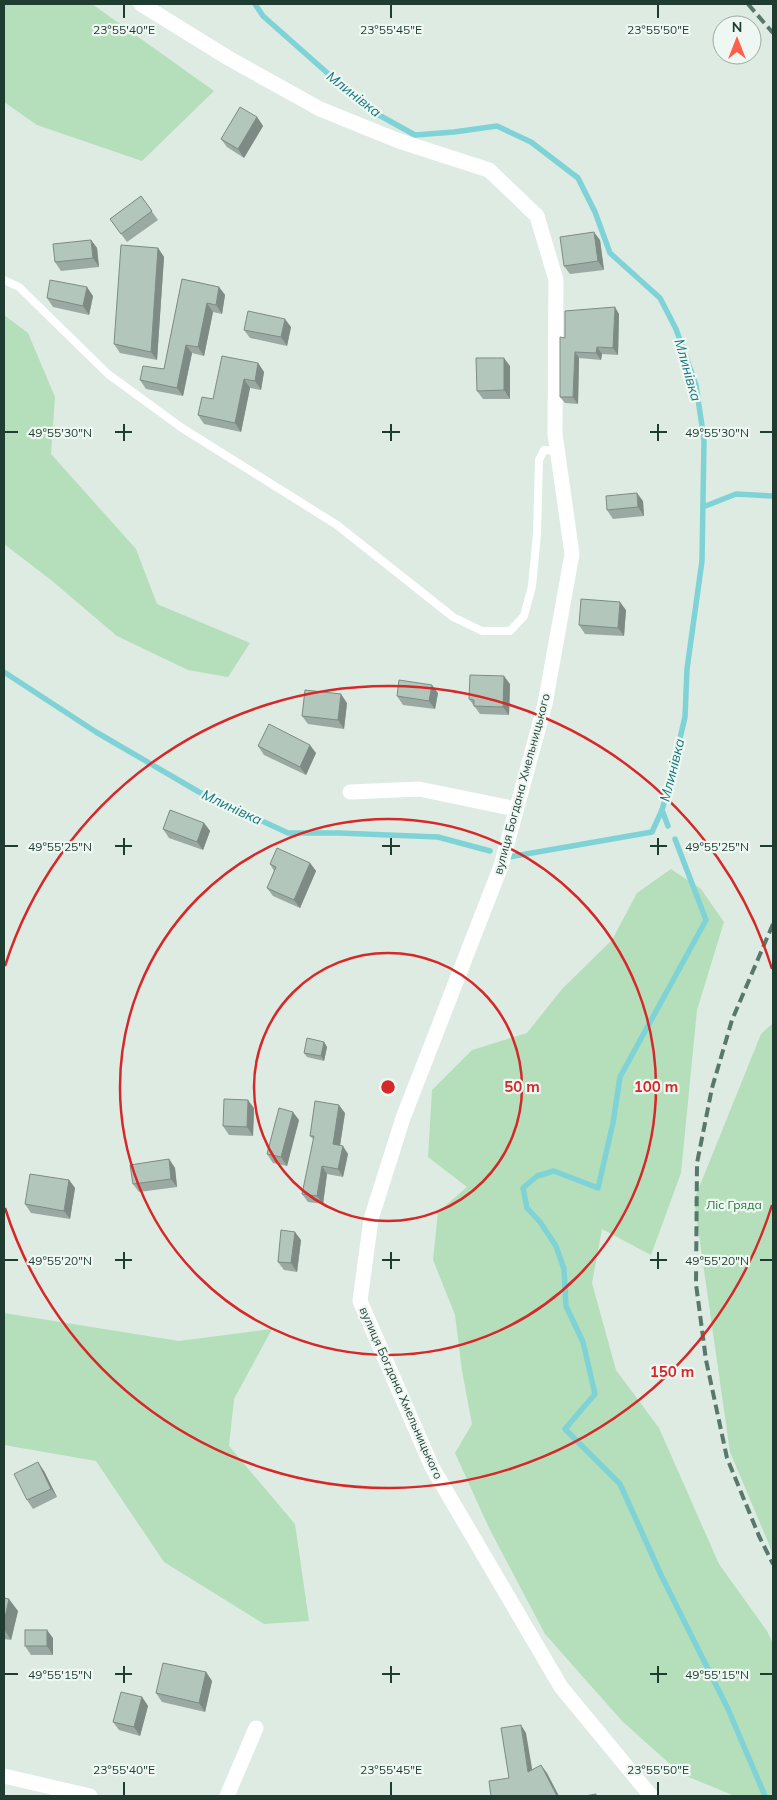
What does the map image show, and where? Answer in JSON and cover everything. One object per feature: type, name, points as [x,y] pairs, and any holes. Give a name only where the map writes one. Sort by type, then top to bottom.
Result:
[{"type":"street","name":"вулиця Богдана Хмельницького","points":[[141,4],[230,59],[320,109],[399,141],[489,170],[537,216],[556,280],[555,434],[572,554],[545,704],[501,866],[403,1118],[371,1219],[360,1301],[432,1467],[456,1509],[561,1687],[651,1796]]},
{"type":"street","points":[[350,792],[419,789],[516,808]]},
{"type":"street","points":[[226,1796],[256,1728]]},
{"type":"street","points":[[4,1776],[90,1796]]},
{"type":"lane","points":[[4,280],[18,286],[108,374],[182,428],[337,525],[452,617],[482,632],[510,630],[524,616],[532,586],[537,534],[539,460],[544,450],[557,451]]},
{"type":"green space","points":[[4,4],[92,4],[214,91],[142,161],[37,125],[4,102]]},
{"type":"green space","points":[[4,315],[28,333],[55,397],[51,454],[136,549],[157,604],[250,643],[228,677],[188,670],[117,636],[51,580],[4,544]]},
{"type":"green space","points":[[671,869],[701,889],[724,922],[697,1010],[681,1173],[651,1255],[602,1229],[592,1283],[616,1370],[659,1428],[719,1564],[767,1631],[773,1644],[773,1796],[735,1796],[681,1774],[622,1721],[545,1634],[489,1528],[455,1453],[472,1424],[462,1371],[455,1315],[433,1260],[438,1212],[467,1187],[428,1157],[432,1090],[472,1050],[527,1033],[562,989],[612,940],[637,893]]},
{"type":"green space","name":"Ліс Гряда","points":[[773,1023],[773,1554],[730,1452],[694,1200],[761,1034]]},
{"type":"green space","points":[[4,1313],[179,1341],[272,1329],[234,1399],[229,1446],[295,1524],[309,1621],[264,1624],[164,1562],[96,1461],[4,1445]]},
{"type":"building","points":[[240,107],[257,117],[238,149],[221,139]]},
{"type":"building","points":[[141,196],[152,211],[121,234],[110,219]]},
{"type":"building","points":[[594,232],[598,261],[564,266],[560,237]]},
{"type":"building","points":[[91,240],[93,258],[55,262],[53,244]]},
{"type":"building","points":[[121,245],[158,248],[151,352],[114,344]]},
{"type":"building","points":[[182,279],[219,287],[216,305],[207,303],[198,347],[186,345],[177,388],[140,380],[143,366],[164,369]]},
{"type":"building","points":[[50,280],[87,287],[83,306],[47,298]]},
{"type":"building","points":[[615,307],[613,348],[597,347],[596,353],[575,352],[573,397],[560,397],[560,337],[565,338],[565,311]]},
{"type":"building","points":[[248,311],[285,319],[281,337],[244,330]]},
{"type":"building","points":[[222,356],[258,363],[255,381],[244,379],[235,423],[198,415],[202,397],[213,399]]},
{"type":"building","points":[[476,358],[504,358],[504,390],[477,391]]},
{"type":"building","points":[[637,493],[638,507],[607,510],[606,496]]},
{"type":"building","points":[[581,599],[620,602],[618,628],[579,625]]},
{"type":"building","points":[[470,675],[504,676],[503,707],[474,706],[474,700],[469,699]]},
{"type":"building","points":[[399,680],[432,685],[429,701],[397,696]]},
{"type":"building","points":[[305,690],[341,694],[338,720],[302,716]]},
{"type":"building","points":[[269,724],[310,745],[300,767],[258,746]]},
{"type":"building","points":[[170,810],[204,823],[197,842],[163,829]]},
{"type":"building","points":[[277,848],[310,863],[294,900],[267,888],[276,867],[270,864]]},
{"type":"building","points":[[307,1038],[324,1042],[321,1056],[304,1053]]},
{"type":"building","points":[[224,1099],[248,1100],[247,1127],[223,1126]]},
{"type":"building","points":[[315,1101],[339,1105],[333,1144],[343,1146],[338,1169],[322,1166],[317,1196],[302,1194],[314,1136],[310,1136]]},
{"type":"building","points":[[279,1108],[293,1112],[281,1157],[267,1154]]},
{"type":"building","points":[[169,1159],[171,1179],[133,1184],[130,1165]]},
{"type":"building","points":[[30,1174],[69,1180],[64,1211],[25,1204]]},
{"type":"building","points":[[281,1230],[295,1232],[291,1263],[278,1262]]},
{"type":"building","points":[[38,1462],[51,1489],[27,1500],[14,1474]]},
{"type":"building","points":[[4,1598],[9,1599],[4,1622]]},
{"type":"building","points":[[25,1630],[47,1630],[47,1646],[25,1646]]},
{"type":"building","points":[[163,1663],[206,1672],[199,1703],[156,1693]]},
{"type":"building","points":[[121,1692],[142,1697],[134,1727],[113,1722]]},
{"type":"building","points":[[521,1725],[528,1772],[541,1765],[557,1796],[491,1796],[489,1781],[509,1778],[501,1728]]},
{"type":"waterway","name":"Млинівка","points":[[255,4],[263,16],[368,109],[415,135],[497,126],[531,142],[578,178],[595,212],[610,253],[660,298],[676,329],[696,385],[704,440],[702,561],[687,669],[685,717],[662,810],[652,832],[509,857]]},
{"type":"waterway","points":[[703,507],[736,494],[773,496]]},
{"type":"waterway","name":"Млинівка","points":[[4,672],[96,732],[199,792],[288,833],[438,837],[490,851]]},
{"type":"waterway","points":[[662,810],[668,826]]},
{"type":"waterway","points":[[675,839],[706,920],[620,1077],[613,1123],[598,1188],[554,1171],[537,1176],[523,1188],[527,1208],[540,1222],[556,1246],[564,1269],[566,1306],[583,1342],[595,1394],[565,1429],[620,1484],[662,1577],[728,1709],[765,1796]]},
{"type":"railway","points":[[748,4],[773,33]]},
{"type":"railway","points":[[773,924],[732,1020],[712,1088],[697,1163],[696,1284],[706,1360],[727,1458],[759,1536],[773,1564]]}]
